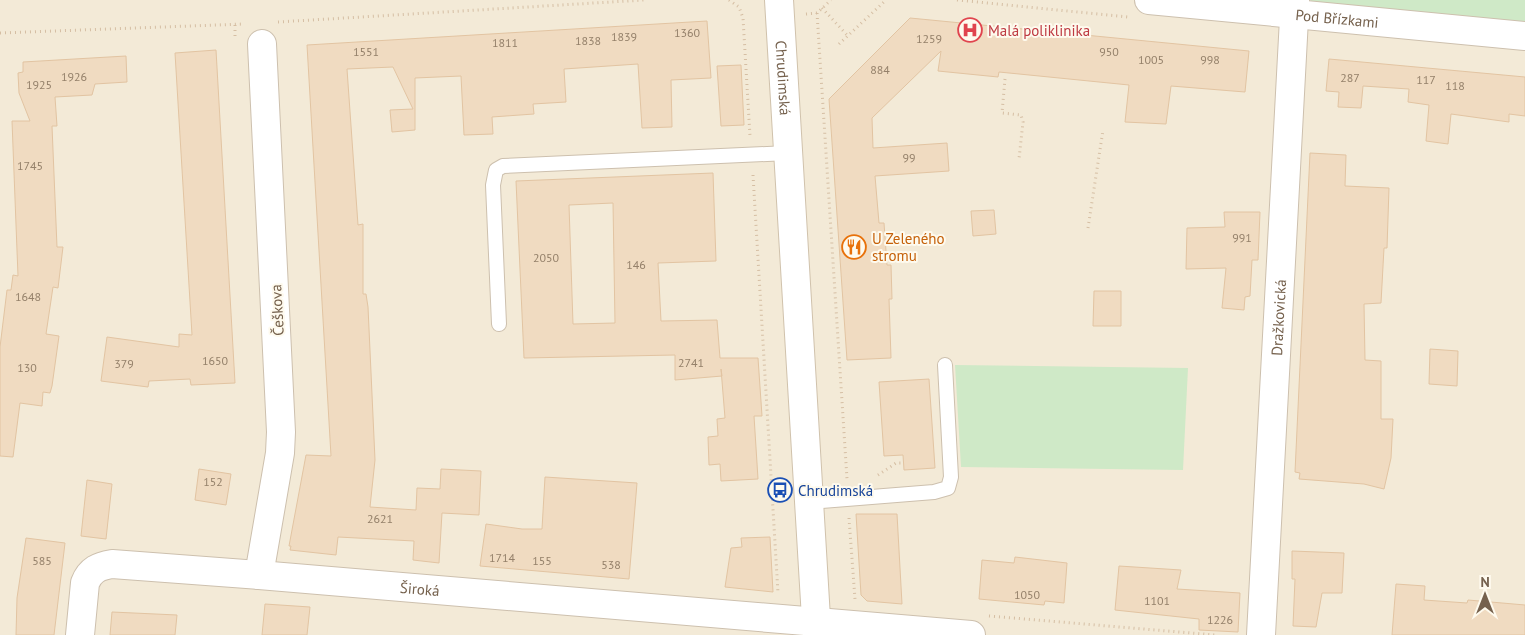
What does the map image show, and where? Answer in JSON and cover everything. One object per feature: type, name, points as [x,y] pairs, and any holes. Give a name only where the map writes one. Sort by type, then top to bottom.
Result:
[{"type":"street","name":"Chrudimská","points":[[779,0],[816,629]]},
{"type":"street","name":"Pod Břízkami","points":[[1149,0],[1294,7],[1525,36]]},
{"type":"street","name":"Dražkovická","points":[[1261,635],[1294,7]]},
{"type":"street","name":"Češkova","points":[[259,574],[280,453],[281,432],[261,30]]},
{"type":"street","name":"Široká","points":[[80,635],[85,583],[88,575],[103,566],[112,564],[259,574],[780,619],[816,629],[856,625],[976,625]]},
{"type":"lane","points":[[499,324],[493,185],[496,170],[512,164],[788,153]]},
{"type":"lane","points":[[809,502],[934,492],[948,488],[951,477],[945,365]]},
{"type":"path","points":[[0,32],[261,30],[644,0]]},
{"type":"path","points":[[729,0],[739,8],[743,18],[780,619]]},
{"type":"path","points":[[831,0],[817,13],[856,625]]},
{"type":"path","points":[[839,44],[886,0]]},
{"type":"path","points":[[822,8],[848,36]]},
{"type":"path","points":[[1005,79],[1002,113],[1021,116],[1023,122],[1019,159]]},
{"type":"path","points":[[1088,228],[1103,130]]},
{"type":"path","points":[[976,625],[1215,635]]},
{"type":"shaded area","points":[[0,0],[1525,0],[1525,635],[0,635]]},
{"type":"green space","points":[[1310,0],[1525,0],[1525,25],[1314,4]]},
{"type":"green space","points":[[955,365],[1188,368],[1183,470],[961,467]]},
{"type":"building","points":[[910,18],[1249,51],[1245,92],[1171,86],[1166,124],[1125,122],[1129,85],[999,72],[998,77],[938,71],[941,51],[872,118],[873,148],[947,143],[949,171],[875,176],[879,223],[884,223],[887,265],[891,265],[892,299],[889,299],[891,358],[847,360],[829,99]]},
{"type":"building","points":[[707,21],[711,78],[671,80],[672,127],[642,128],[638,64],[564,69],[566,102],[533,104],[534,114],[492,117],[493,134],[464,135],[461,76],[415,78],[415,130],[392,132],[390,110],[413,109],[393,67],[347,69],[358,225],[363,224],[363,294],[366,294],[368,307],[375,460],[370,507],[416,510],[417,488],[440,489],[441,469],[481,471],[479,515],[442,513],[439,563],[413,560],[414,541],[338,537],[336,555],[290,550],[291,546],[289,546],[306,455],[331,456],[307,45]]},
{"type":"building","points":[[216,50],[235,383],[191,385],[190,379],[149,381],[148,387],[101,381],[107,337],[179,347],[179,334],[192,335],[175,53]]},
{"type":"building","points":[[126,56],[127,82],[95,84],[92,95],[55,97],[57,126],[52,126],[57,247],[63,247],[58,288],[53,287],[46,334],[59,336],[52,386],[50,393],[43,392],[42,406],[20,403],[13,457],[0,456],[0,347],[7,290],[11,290],[13,275],[18,276],[12,121],[30,121],[19,93],[18,73],[23,72],[23,62]]},
{"type":"building","points":[[1329,59],[1525,77],[1525,116],[1509,114],[1509,122],[1451,114],[1448,144],[1426,141],[1429,105],[1408,102],[1409,89],[1363,86],[1361,108],[1338,107],[1339,92],[1326,91]]},
{"type":"building","points":[[741,65],[744,125],[721,126],[717,66]]},
{"type":"building","points":[[1310,153],[1346,155],[1345,186],[1389,188],[1387,248],[1384,248],[1381,303],[1364,304],[1365,360],[1381,361],[1381,419],[1393,419],[1391,458],[1384,489],[1364,484],[1299,479],[1300,473],[1295,472]]},
{"type":"building","points":[[713,173],[716,261],[658,263],[661,321],[717,320],[720,358],[758,358],[762,416],[754,416],[758,479],[721,481],[720,464],[709,465],[708,437],[718,436],[717,419],[725,418],[722,376],[675,380],[675,355],[524,358],[516,181]],"holes":[[[613,203],[615,323],[573,324],[569,205]]]},
{"type":"building","points":[[994,210],[996,234],[973,236],[971,211]]},
{"type":"building","points":[[1224,212],[1260,212],[1258,260],[1252,260],[1250,296],[1245,297],[1244,310],[1222,308],[1226,268],[1186,269],[1187,228],[1225,227]]},
{"type":"building","points":[[1094,291],[1121,291],[1121,326],[1093,326]]},
{"type":"building","points":[[1430,349],[1458,351],[1457,386],[1429,384]]},
{"type":"building","points":[[929,379],[935,468],[904,470],[903,455],[884,456],[879,382]]},
{"type":"building","points":[[199,469],[231,474],[226,505],[195,500]]},
{"type":"building","points":[[545,477],[637,483],[629,579],[480,566],[486,524],[522,529],[542,529]]},
{"type":"building","points":[[87,480],[112,484],[106,539],[81,536]]},
{"type":"building","points":[[856,514],[897,514],[902,604],[867,601],[861,595]]},
{"type":"building","points":[[770,537],[773,592],[725,587],[731,548],[742,547],[741,538]]},
{"type":"building","points":[[26,538],[65,543],[54,635],[16,635],[17,598]]},
{"type":"building","points":[[1292,551],[1344,553],[1342,593],[1322,593],[1316,627],[1293,626],[1295,579],[1292,579]]},
{"type":"building","points":[[1015,557],[1067,563],[1064,603],[1045,601],[1044,605],[979,599],[982,560],[1014,563]]},
{"type":"building","points":[[1119,566],[1181,570],[1177,589],[1240,593],[1238,632],[1199,630],[1199,619],[1115,610]]},
{"type":"building","points":[[1396,584],[1425,586],[1424,600],[1467,603],[1468,600],[1525,605],[1525,635],[1392,635]]},
{"type":"building","points":[[265,604],[310,607],[307,635],[262,635]]},
{"type":"building","points":[[112,612],[177,615],[175,635],[110,635]]},
{"type":"place","name":"Malá poliklinika","points":[[970,30]]},
{"type":"place","name":"U Zeleného stromu","points":[[854,247]]},
{"type":"place","name":"Chrudimská","points":[[780,490]]}]
